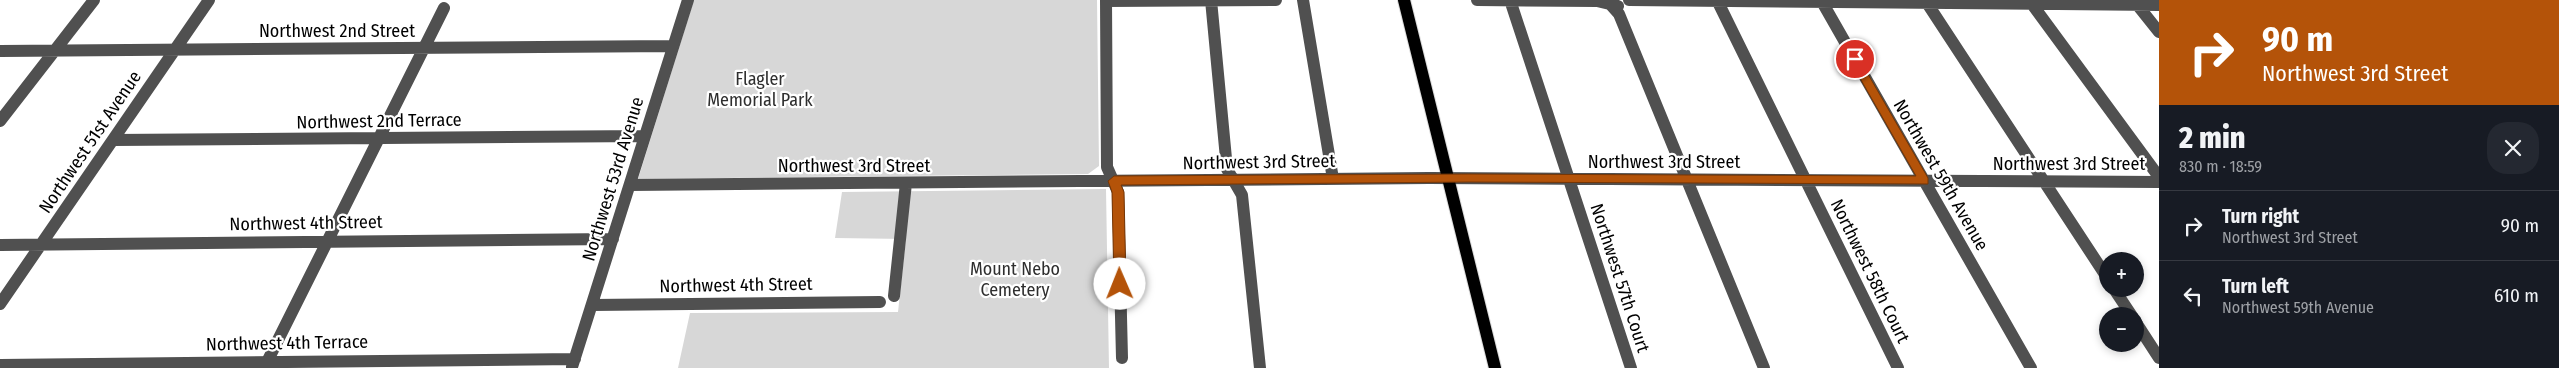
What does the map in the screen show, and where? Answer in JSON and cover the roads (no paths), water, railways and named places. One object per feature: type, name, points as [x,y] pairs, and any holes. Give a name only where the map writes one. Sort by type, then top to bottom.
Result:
[{"type":"main road","points":[[1404,0],[1495,368]]},
{"type":"street","points":[[0,121],[94,0]]},
{"type":"street","name":"Northwest 51st Avenue","points":[[0,304],[209,0]]},
{"type":"street","name":"Northwest 53rd Avenue","points":[[574,364],[688,0]]},
{"type":"street","points":[[1211,0],[1228,169],[1242,195],[1260,368]]},
{"type":"street","points":[[1122,358],[1118,192],[1107,167],[1106,1],[1276,0]]},
{"type":"street","points":[[1303,0],[1333,179]]},
{"type":"street","points":[[1477,0],[1615,3],[1718,1],[2135,2],[2159,5]]},
{"type":"street","name":"Northwest 57th Court","points":[[1510,0],[1631,368]]},
{"type":"street","name":"Northwest 58th Court","points":[[1718,1],[1898,368]]},
{"type":"street","name":"Northwest 59th Avenue","points":[[1821,1],[2031,368]]},
{"type":"street","points":[[1926,2],[2099,266]]},
{"type":"street","points":[[2031,2],[2159,177]]},
{"type":"street","points":[[2135,2],[2159,32]]},
{"type":"street","points":[[1615,3],[1764,368]]},
{"type":"street","points":[[265,365],[444,8]]},
{"type":"street","name":"Northwest 2nd Street","points":[[0,51],[673,46]]},
{"type":"street","name":"Northwest 2nd Terrace","points":[[113,140],[645,136]]},
{"type":"street","name":"Northwest 3rd Street","points":[[630,185],[1447,178],[2159,182]]},
{"type":"street","points":[[894,296],[906,183]]},
{"type":"street","name":"Northwest 4th Street","points":[[0,245],[613,239]]},
{"type":"street","name":"Northwest 4th Street","points":[[592,305],[880,302]]},
{"type":"street","points":[[2144,335],[2159,358]]},
{"type":"street","name":"Northwest 4th Terrace","points":[[0,365],[574,364]]},
{"type":"park label","name":"Flagler Memorial Park","points":[[760,89]]},
{"type":"park label","name":"Mount Nebo Cemetery","points":[[1015,279]]}]
